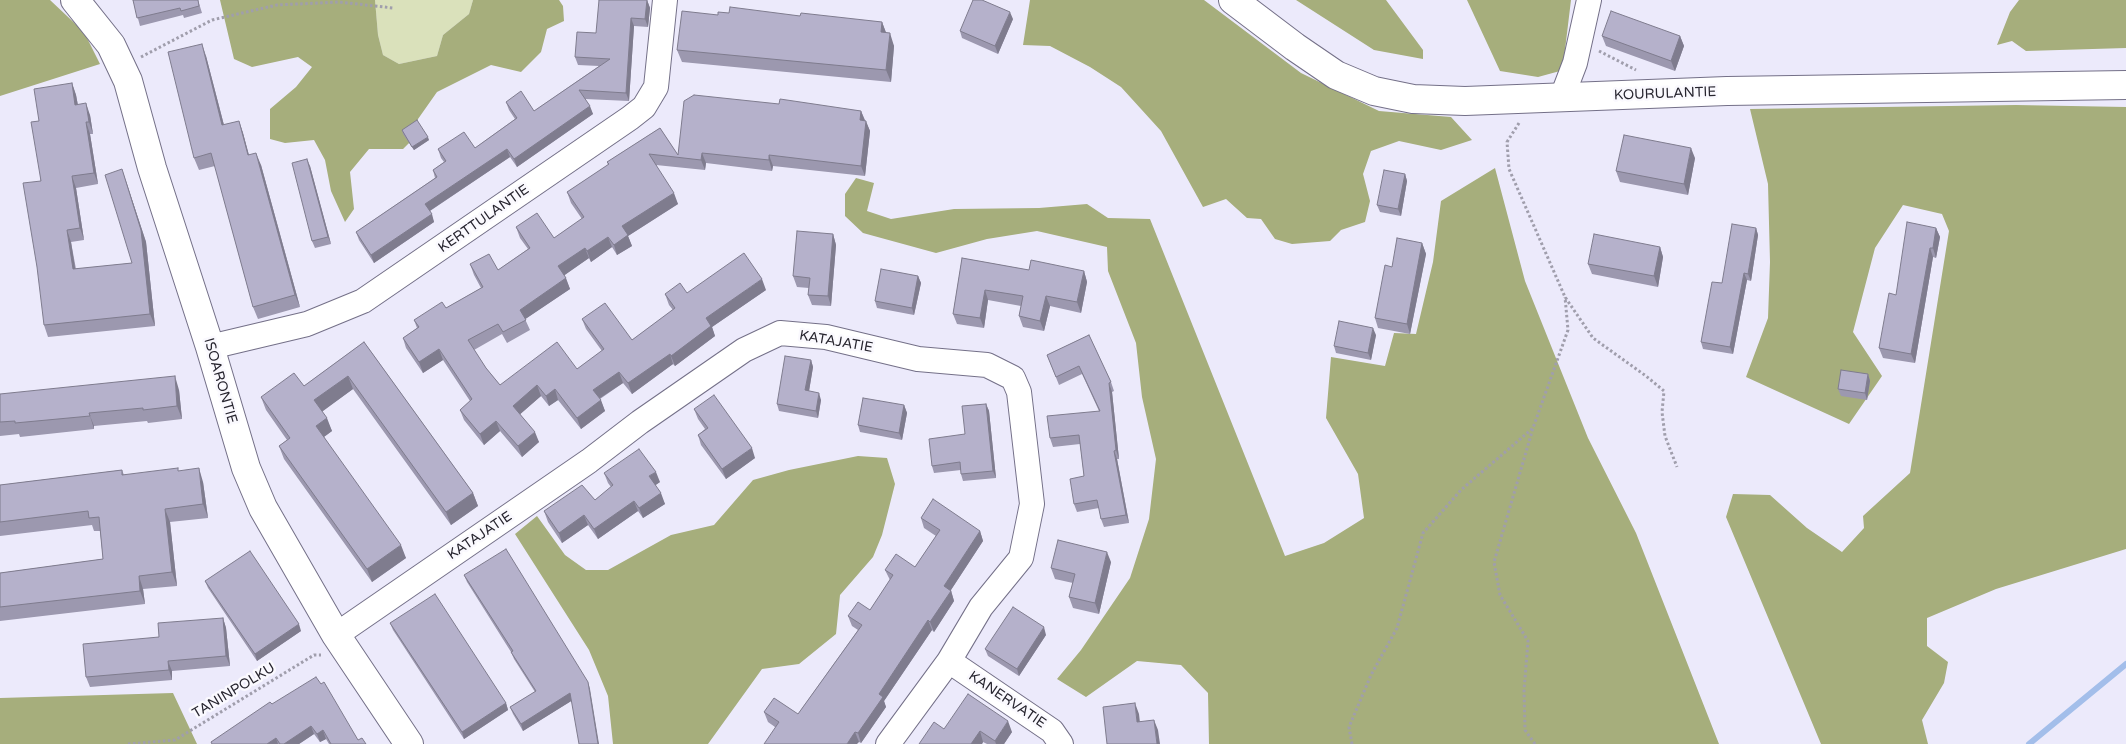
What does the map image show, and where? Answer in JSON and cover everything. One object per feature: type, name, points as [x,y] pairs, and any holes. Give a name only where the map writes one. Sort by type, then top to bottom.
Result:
[{"type":"street","name":"ISOARONTIE","points":[[74,0],[87,13],[111,45],[128,81],[152,168],[252,484],[280,540],[343,644],[409,744]]},
{"type":"street","name":"KERTTULANTIE","points":[[210,347],[306,324],[363,301],[630,118],[644,107],[656,86],[665,0]]},
{"type":"street","name":"KOURULANTIE","points":[[1233,0],[1288,42],[1336,75],[1374,91],[1413,99],[1465,101],[1727,91],[2126,84]]},
{"type":"street","points":[[1562,97],[1575,63],[1587,8]]},
{"type":"street","name":"KATAJATIE","points":[[343,644],[640,422],[744,350],[780,333],[826,338],[918,359],[986,365],[1012,378],[1019,392],[1032,504],[1021,558],[981,607],[949,661],[888,744]]},
{"type":"street","name":"KANERVATIE","points":[[949,661],[1052,730],[1061,744]]},
{"type":"path","points":[[136,49],[140,58],[212,20],[277,5],[339,2],[393,8]]},
{"type":"path","points":[[1587,8],[1599,51],[1641,72]]},
{"type":"path","points":[[1507,142],[1508,169],[1565,297],[1593,338],[1664,391],[1662,412],[1665,436],[1677,468]]},
{"type":"path","points":[[1535,744],[1525,730],[1524,690],[1528,641],[1500,595],[1494,562],[1533,428],[1568,330],[1565,297]]},
{"type":"path","points":[[1352,744],[1349,727],[1371,676],[1397,628],[1423,533],[1461,490],[1533,428]]},
{"type":"path","name":"TANINPOLKU","points":[[128,744],[158,743],[175,740],[314,655],[343,644]]},
{"type":"green space","points":[[0,0],[50,0],[84,32],[100,64],[0,96]]},
{"type":"green space","points":[[220,0],[375,0],[378,35],[383,55],[399,64],[437,56],[443,35],[469,14],[473,0],[559,0],[563,6],[564,21],[547,29],[541,52],[521,72],[491,65],[437,92],[418,119],[410,142],[403,149],[369,149],[350,172],[354,209],[345,222],[331,191],[325,160],[314,140],[285,143],[270,139],[270,109],[296,87],[312,67],[298,57],[252,67],[234,59]]},
{"type":"green space","points":[[375,0],[473,0],[469,14],[443,35],[437,56],[399,64],[383,55],[378,35]]},
{"type":"green space","points":[[1030,0],[1204,0],[1301,73],[1379,111],[1451,117],[1472,140],[1441,150],[1399,141],[1371,151],[1363,174],[1370,201],[1365,222],[1341,230],[1330,241],[1292,244],[1275,239],[1261,219],[1247,218],[1226,199],[1203,207],[1161,131],[1121,87],[1090,67],[1050,46],[1023,45]]},
{"type":"green space","points":[[1296,0],[1386,0],[1423,50],[1423,59],[1374,50]]},
{"type":"green space","points":[[1467,0],[1571,0],[1564,58],[1560,71],[1538,77],[1500,71]]},
{"type":"green space","points":[[2019,0],[2126,0],[2126,48],[2026,51],[2012,41],[1997,45],[2010,12]]},
{"type":"green space","points":[[2016,105],[2126,107],[2126,549],[1996,589],[1927,618],[1927,646],[1948,662],[1944,683],[1922,720],[1928,744],[1821,744],[1726,517],[1733,494],[1770,495],[1807,528],[1842,552],[1864,528],[1863,516],[1910,473],[1949,231],[1942,214],[1903,205],[1875,248],[1853,332],[1882,376],[1849,424],[1746,377],[1768,318],[1770,262],[1768,184],[1750,109]]},
{"type":"green space","points":[[1495,168],[1525,281],[1588,438],[1636,533],[1719,744],[1209,744],[1208,693],[1181,665],[1137,661],[1086,697],[1057,679],[1081,650],[1130,578],[1149,519],[1156,459],[1142,397],[1136,343],[1108,271],[1107,247],[1037,231],[987,239],[936,253],[863,233],[845,216],[845,194],[856,178],[874,183],[867,211],[891,219],[954,209],[1039,208],[1087,204],[1108,218],[1150,219],[1285,556],[1324,543],[1364,518],[1358,474],[1326,418],[1331,357],[1385,366],[1394,333],[1416,334],[1433,262],[1441,201]]},
{"type":"green space","points":[[858,456],[887,458],[895,484],[882,535],[873,557],[840,595],[836,634],[799,664],[762,669],[708,744],[613,744],[608,696],[589,650],[515,534],[537,516],[565,555],[586,570],[608,570],[671,535],[714,525],[753,480],[789,470]]},
{"type":"green space","points":[[173,693],[197,744],[0,744],[0,698]]},
{"type":"building","points":[[133,0],[198,0],[199,6],[181,11],[180,8],[137,18]]},
{"type":"building","points":[[599,0],[647,0],[645,19],[631,18],[626,93],[579,90],[590,106],[514,159],[507,149],[425,204],[432,214],[371,255],[356,232],[437,177],[433,170],[446,161],[438,149],[464,132],[475,148],[517,118],[506,102],[521,91],[534,111],[610,59],[575,57],[577,32],[596,33]]},
{"type":"building","points":[[973,0],[982,0],[1010,12],[995,46],[960,31]]},
{"type":"building","points":[[730,7],[800,16],[801,13],[882,22],[881,32],[890,33],[886,70],[677,50],[682,11],[718,15],[718,12],[729,13]]},
{"type":"building","points":[[1611,11],[1680,36],[1671,61],[1602,36]]},
{"type":"building","points":[[202,44],[222,125],[239,121],[248,155],[256,153],[295,295],[253,307],[211,153],[194,158],[168,52]]},
{"type":"building","points":[[72,83],[75,105],[86,103],[89,122],[86,122],[94,173],[72,176],[80,228],[67,230],[73,269],[132,263],[105,175],[122,169],[141,230],[150,314],[44,325],[37,267],[23,183],[41,181],[31,122],[39,121],[34,89]]},
{"type":"building","points":[[694,95],[779,104],[780,99],[861,111],[860,120],[866,121],[861,166],[769,155],[769,160],[702,153],[701,160],[649,154],[674,193],[622,226],[628,235],[614,245],[608,237],[587,251],[585,248],[558,266],[566,278],[520,310],[526,320],[503,332],[498,324],[468,340],[486,368],[500,385],[557,342],[577,369],[604,349],[582,319],[605,303],[632,340],[675,308],[665,294],[680,283],[687,293],[744,253],[762,279],[706,318],[711,326],[671,356],[670,354],[628,383],[619,372],[593,390],[601,400],[577,418],[555,389],[546,396],[537,385],[513,406],[535,432],[518,446],[496,421],[480,434],[460,410],[472,399],[439,349],[419,362],[403,338],[419,327],[414,320],[442,302],[446,308],[483,287],[470,264],[489,254],[498,270],[530,248],[516,227],[537,213],[554,238],[584,217],[567,192],[609,164],[607,162],[660,128],[678,155],[684,101]]},
{"type":"building","points":[[417,120],[428,137],[412,147],[402,130]]},
{"type":"building","points":[[1624,135],[1691,148],[1684,184],[1616,171]]},
{"type":"building","points":[[307,159],[328,237],[312,241],[292,163]]},
{"type":"building","points":[[1384,170],[1405,174],[1398,209],[1377,205]]},
{"type":"building","points":[[1907,222],[1936,228],[1933,248],[1930,248],[1911,354],[1879,348],[1889,293],[1896,295]]},
{"type":"building","points":[[1732,224],[1756,228],[1748,274],[1744,273],[1730,347],[1701,342],[1712,282],[1722,283]]},
{"type":"building","points":[[797,231],[833,234],[828,296],[808,295],[810,278],[793,276]]},
{"type":"building","points":[[1594,234],[1660,247],[1654,276],[1588,264]]},
{"type":"building","points":[[1397,238],[1422,243],[1407,324],[1375,318],[1385,265],[1392,267]]},
{"type":"building","points":[[962,258],[1029,270],[1031,260],[1084,271],[1077,302],[1046,296],[1040,321],[1019,316],[1023,296],[985,290],[980,318],[953,314]]},
{"type":"building","points":[[881,269],[918,276],[912,308],[875,301]]},
{"type":"building","points":[[1339,321],[1373,328],[1368,353],[1334,346]]},
{"type":"building","points":[[1089,335],[1111,382],[1109,383],[1116,450],[1114,451],[1126,515],[1101,519],[1097,500],[1074,504],[1070,479],[1084,476],[1079,435],[1050,438],[1047,416],[1100,411],[1079,366],[1056,377],[1047,355]]},
{"type":"building","points":[[364,342],[473,493],[446,512],[348,376],[314,400],[327,418],[316,426],[401,545],[367,569],[279,446],[290,438],[261,397],[294,373],[304,386]]},
{"type":"building","points":[[785,356],[811,360],[805,390],[819,393],[816,411],[777,404]]},
{"type":"building","points":[[1841,370],[1868,374],[1865,393],[1838,389]]},
{"type":"building","points":[[175,376],[177,406],[89,413],[90,416],[15,423],[15,421],[0,422],[0,394]]},
{"type":"building","points":[[714,395],[752,448],[722,469],[698,435],[708,428],[694,409]]},
{"type":"building","points":[[863,398],[904,405],[899,433],[858,425]]},
{"type":"building","points":[[986,404],[993,471],[961,474],[960,462],[932,466],[929,439],[965,434],[962,406]]},
{"type":"building","points":[[639,449],[656,472],[649,476],[661,493],[639,508],[634,501],[594,529],[584,515],[559,533],[544,511],[582,485],[595,500],[613,485],[604,473]]},
{"type":"building","points":[[178,468],[178,471],[199,468],[203,504],[165,509],[172,572],[139,576],[140,591],[0,607],[0,573],[103,559],[99,517],[89,518],[88,511],[0,522],[0,485],[122,470],[122,475]]},
{"type":"building","points":[[933,499],[980,531],[944,586],[951,591],[930,622],[928,620],[879,694],[883,697],[858,733],[855,732],[847,744],[764,744],[779,722],[764,712],[774,698],[798,714],[862,625],[848,616],[858,602],[870,610],[893,575],[885,570],[896,554],[915,567],[940,530],[921,518]]},
{"type":"building","points":[[1058,540],[1107,552],[1095,603],[1069,597],[1075,574],[1051,568]]},
{"type":"building","points":[[506,549],[588,682],[598,744],[579,744],[570,693],[521,724],[510,707],[536,691],[511,652],[513,651],[464,575]]},
{"type":"building","points":[[250,551],[299,624],[255,654],[205,581]]},
{"type":"building","points":[[435,594],[506,703],[462,732],[390,623]]},
{"type":"building","points":[[1013,607],[1044,627],[1017,669],[985,649]]},
{"type":"building","points":[[223,618],[226,656],[168,661],[169,670],[86,677],[83,644],[159,637],[158,623]]},
{"type":"building","points":[[316,677],[321,684],[324,682],[358,740],[362,738],[366,744],[331,744],[323,730],[317,734],[311,726],[284,744],[280,744],[276,738],[267,744],[212,744],[211,742],[270,702],[272,704]]},
{"type":"building","points":[[968,694],[1008,721],[995,741],[980,731],[971,744],[919,744],[934,722],[944,729]]},
{"type":"building","points":[[1135,703],[1137,722],[1154,720],[1157,744],[1107,744],[1103,707]]},
{"type":"waterway","points":[[2029,744],[2126,664]]}]
